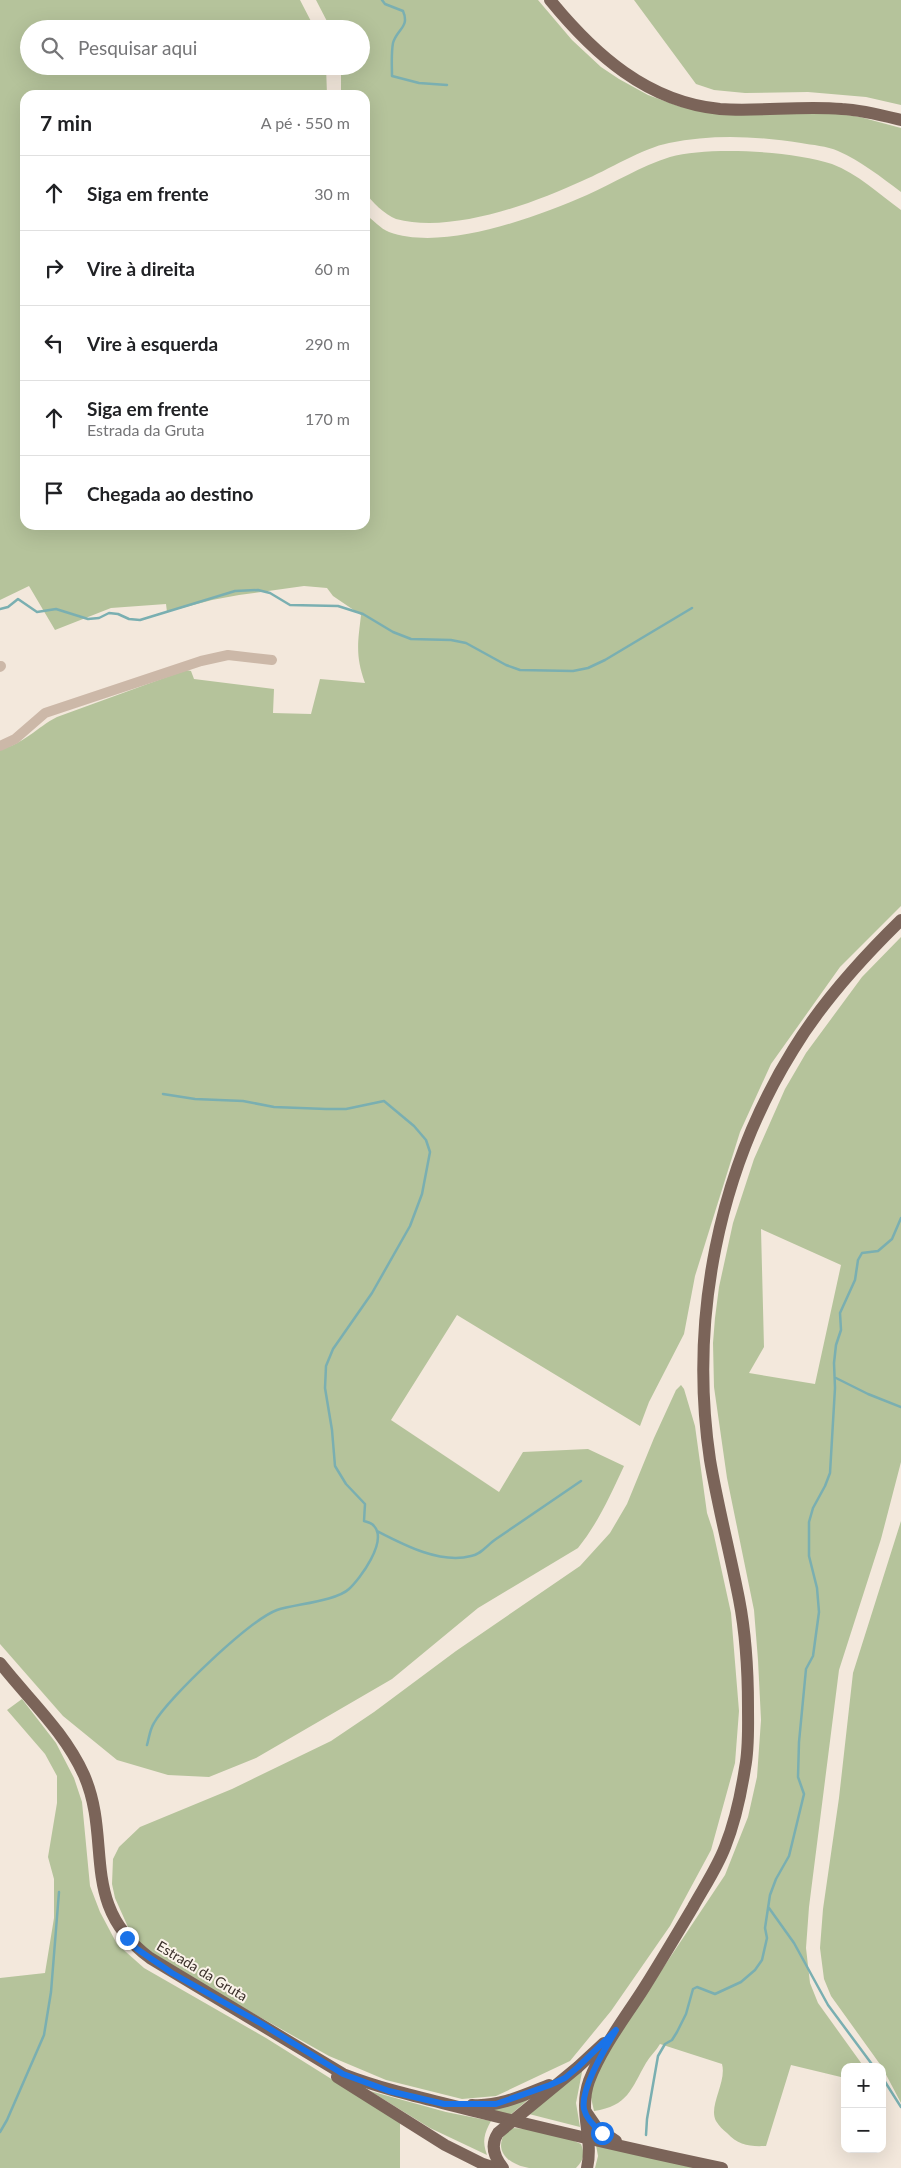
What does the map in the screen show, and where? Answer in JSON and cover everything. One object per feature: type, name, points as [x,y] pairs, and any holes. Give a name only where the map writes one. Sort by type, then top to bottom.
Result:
[{"type":"main road","points":[[550,0],[590,45],[610,63],[642,84],[676,99],[720,109],[842,109],[870,112],[901,120]]},
{"type":"main road","points":[[587,2168],[589,2158],[584,2109],[590,2080],[616,2030],[673,1941],[718,1862],[732,1825],[746,1765],[748,1726],[745,1636],[710,1458],[703,1373],[707,1306],[718,1231],[726,1200],[755,1124],[793,1049],[840,984],[876,944],[901,920]]},
{"type":"main road","name":"Estrada da Gruta","points":[[0,1663],[64,1739],[84,1776],[93,1800],[102,1886],[114,1919],[127,1938],[137,1949],[172,1973],[262,2024],[301,2049]]},
{"type":"main road","points":[[503,2168],[496,2159],[494,2142],[498,2133],[587,2060],[616,2030]]},
{"type":"main road","points":[[301,2049],[343,2074],[371,2085],[587,2139],[722,2168]]},
{"type":"main road","points":[[301,2049],[353,2088],[445,2145],[485,2167]]},
{"type":"main road","points":[[444,2104],[496,2104],[565,2078]]},
{"type":"main road","points":[[584,2109],[597,2128],[626,2147]]},
{"type":"street","points":[[0,746],[15,739],[45,713],[201,661],[228,655],[272,660]]},
{"type":"green space","points":[[0,0],[300,0],[310,20],[20,20],[20,75],[326,75],[327,90],[20,90],[20,530],[370,530],[370,218],[386,231],[411,237],[436,238],[462,235],[516,222],[542,213],[587,195],[638,170],[670,157],[728,151],[774,153],[832,164],[859,179],[901,210],[901,906],[840,967],[771,1064],[740,1132],[695,1276],[684,1334],[649,1402],[640,1426],[457,1315],[391,1420],[499,1492],[523,1452],[588,1449],[624,1466],[598,1519],[578,1548],[478,1608],[392,1679],[256,1758],[209,1777],[168,1775],[117,1760],[63,1716],[0,1644],[0,749],[16,744],[57,717],[186,670],[191,671],[194,679],[274,689],[273,713],[311,714],[320,679],[365,683],[360,664],[358,641],[361,615],[333,596],[327,588],[304,586],[212,600],[167,612],[166,604],[111,608],[55,630],[29,586],[0,600]]},
{"type":"green space","points":[[316,0],[538,0],[572,40],[601,67],[648,95],[681,107],[841,114],[901,128],[901,192],[863,164],[829,148],[768,139],[718,137],[685,140],[659,146],[637,154],[540,199],[491,214],[441,223],[418,223],[396,219],[387,214],[370,198],[370,90],[341,90],[341,75],[370,75],[370,20],[326,20]]},
{"type":"green space","points":[[634,0],[901,0],[901,105],[866,97],[808,92],[745,93],[714,90],[696,84]]},
{"type":"green space","points":[[901,937],[901,1462],[881,1539],[839,1670],[809,1907],[806,1948],[810,1983],[818,2003],[861,2063],[841,2063],[841,2077],[791,2065],[766,2146],[755,2146],[735,2140],[716,2121],[714,2108],[722,2078],[722,2064],[660,2044],[627,2095],[614,2105],[594,2111],[590,2093],[599,2064],[725,1875],[748,1817],[757,1777],[761,1720],[754,1610],[727,1478],[714,1387],[713,1343],[719,1287],[733,1223],[754,1159],[785,1089],[806,1053],[862,977]],"holes":[[[761,1229],[841,1265],[815,1384],[749,1373],[764,1347]]]},
{"type":"green space","points":[[681,1385],[684,1389],[695,1426],[707,1513],[713,1531],[731,1613],[739,1711],[735,1763],[711,1850],[670,1926],[611,2011],[570,2061],[496,2096],[462,2099],[386,2080],[329,2056],[162,1962],[132,1936],[115,1898],[112,1884],[113,1859],[119,1847],[140,1827],[232,1789],[331,1741],[374,1712],[456,1651],[580,1566],[610,1533],[627,1504],[654,1438],[676,1390]]},
{"type":"green space","points":[[901,1521],[901,2103],[886,2075],[886,2063],[879,2063],[831,1996],[824,1979],[820,1948],[823,1909],[839,1798],[853,1673]]},
{"type":"green space","points":[[22,1699],[56,1743],[74,1778],[82,1802],[90,1886],[100,1912],[117,1944],[144,1968],[266,2038],[400,2122],[400,2168],[0,2168],[0,1978],[45,1973],[54,1918],[54,1879],[48,1857],[57,1803],[57,1776],[45,1754],[7,1710]]},
{"type":"green space","points":[[583,2067],[576,2103],[580,2127],[525,2113]]},
{"type":"green space","points":[[370,2091],[446,2112],[491,2121],[484,2138],[487,2155],[430,2128]]},
{"type":"green space","points":[[536,2093],[509,2116],[489,2111]]},
{"type":"green space","points":[[509,2128],[546,2132],[573,2140],[581,2144],[583,2151],[582,2160],[576,2168],[529,2168],[514,2163],[508,2159],[501,2148],[501,2142]]},
{"type":"green space","points":[[596,2145],[707,2168],[595,2168],[598,2156]]},
{"type":"waterway","points":[[382,0],[385,4],[403,11],[405,16],[404,24],[393,43],[392,76],[419,83],[447,85]]},
{"type":"waterway","points":[[0,609],[8,607],[18,599],[37,612],[56,609],[88,619],[99,618],[109,613],[140,620],[235,591],[258,590],[270,593],[290,605],[338,606],[363,614],[393,632],[411,639],[451,640],[466,643],[506,665],[520,670],[573,671],[588,668],[605,660],[692,608]]},
{"type":"waterway","points":[[147,1745],[153,1725],[162,1711],[192,1679],[248,1628],[277,1610],[326,1599],[343,1593],[354,1584],[371,1559],[378,1541],[377,1533],[373,1525],[364,1521],[365,1504],[346,1484],[335,1466],[332,1430],[325,1388],[326,1366],[333,1349],[372,1293],[410,1226],[422,1194],[430,1152],[426,1140],[414,1126],[384,1101],[346,1109],[326,1109],[274,1107],[243,1101],[195,1099],[163,1094]]},
{"type":"waterway","points":[[646,2135],[658,2056],[665,2044],[672,2040],[677,2032],[686,2014],[693,1989],[697,1987],[715,1994],[741,1982],[755,1970],[762,1960],[767,1938],[765,1928],[770,1895],[776,1879],[789,1856],[804,1794],[798,1777],[799,1742],[806,1669],[813,1656],[819,1612],[817,1588],[809,1556],[809,1522],[813,1508],[830,1473],[835,1388],[834,1363],[836,1345],[841,1330],[840,1313],[855,1280],[858,1260],[862,1253],[878,1251],[892,1239],[901,1218]]},
{"type":"waterway","points":[[836,1378],[868,1394],[901,1407]]},
{"type":"waterway","points":[[377,1531],[422,1552],[459,1558],[471,1556],[481,1551],[581,1481]]},
{"type":"waterway","points":[[0,2132],[44,2035],[51,1992],[59,1892]]},
{"type":"waterway","points":[[769,1908],[794,1943],[828,2005],[871,2063]]},
{"type":"waterway","points":[[886,2083],[901,2107]]},
{"type":"route","points":[[127,1938],[137,1949],[172,1973],[262,2024],[343,2074],[389,2091],[444,2104],[478,2106],[496,2104],[550,2085],[565,2078],[587,2060],[616,2030],[590,2080],[584,2102],[584,2109],[602,2133]]}]
